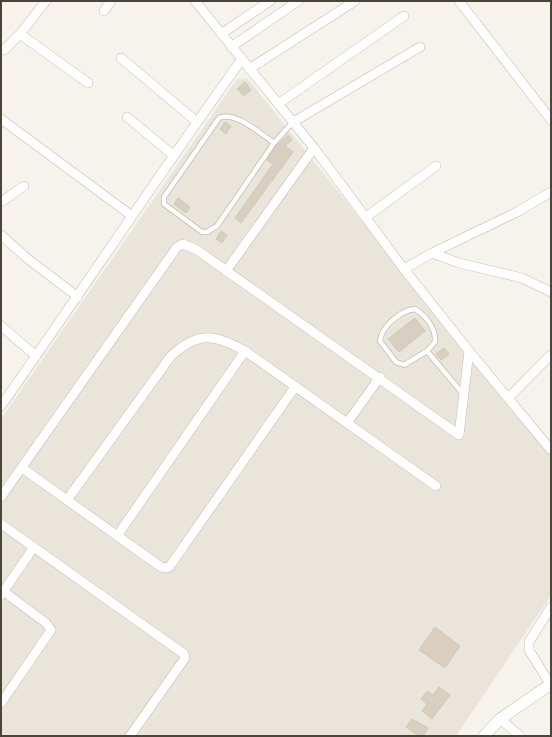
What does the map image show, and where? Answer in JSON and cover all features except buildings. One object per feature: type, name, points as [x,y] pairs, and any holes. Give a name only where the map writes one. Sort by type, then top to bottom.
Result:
[{"type":"street","points":[[4,50],[20,34],[46,1]]},
{"type":"street","points":[[104,11],[111,1]]},
{"type":"street","points":[[195,1],[314,148],[404,269],[469,351],[551,450]]},
{"type":"street","points":[[221,34],[270,1]]},
{"type":"street","points":[[231,47],[298,1]]},
{"type":"street","points":[[249,69],[355,1]]},
{"type":"street","points":[[459,1],[551,120]]},
{"type":"street","points":[[278,104],[404,16]]},
{"type":"street","points":[[20,34],[88,83]]},
{"type":"street","points":[[293,122],[420,46]]},
{"type":"street","points":[[121,58],[197,122]]},
{"type":"street","points":[[1,406],[78,297],[172,155],[242,59]]},
{"type":"street","points":[[127,117],[172,155]]},
{"type":"street","points":[[1,118],[132,216]]},
{"type":"street","points":[[226,271],[314,148]]},
{"type":"street","points":[[366,217],[436,166]]},
{"type":"street","points":[[1,202],[24,186]]},
{"type":"street","points":[[404,269],[432,252],[517,212],[551,192]]},
{"type":"street","points":[[1,235],[28,259],[78,297]]},
{"type":"street","points":[[1,497],[178,247],[182,244],[188,245],[226,271],[459,434],[469,351]]},
{"type":"street","points":[[432,252],[459,263],[522,278],[551,292]]},
{"type":"street","points":[[1,326],[36,356]]},
{"type":"street","points":[[67,500],[171,356],[189,341],[201,338],[226,340],[245,351],[436,486]]},
{"type":"street","points":[[117,536],[245,351]]},
{"type":"street","points":[[508,398],[551,356]]},
{"type":"street","points":[[347,424],[380,378]]},
{"type":"street","points":[[22,468],[161,567],[167,568],[170,566],[295,387]]},
{"type":"street","points":[[1,524],[184,654],[185,658],[130,736]]},
{"type":"street","points":[[1,703],[50,630],[46,623],[2,593],[34,547]]},
{"type":"street","points":[[484,736],[500,719],[551,684],[528,650],[529,642],[551,607]]},
{"type":"street","points":[[500,719],[520,736]]},
{"type":"lane","points":[[274,143],[235,117],[224,116],[219,118],[164,197],[164,204],[202,232],[213,230],[274,143],[293,122]]},
{"type":"lane","points":[[415,309],[421,312],[435,330],[435,342],[427,351],[404,365],[396,362],[380,341],[380,335],[384,328],[408,310],[415,309]]},
{"type":"lane","points":[[427,351],[464,394]]},
{"type":"shaded area","points":[[247,78],[551,457],[551,595],[456,736],[1,736],[1,419],[237,79]]}]
